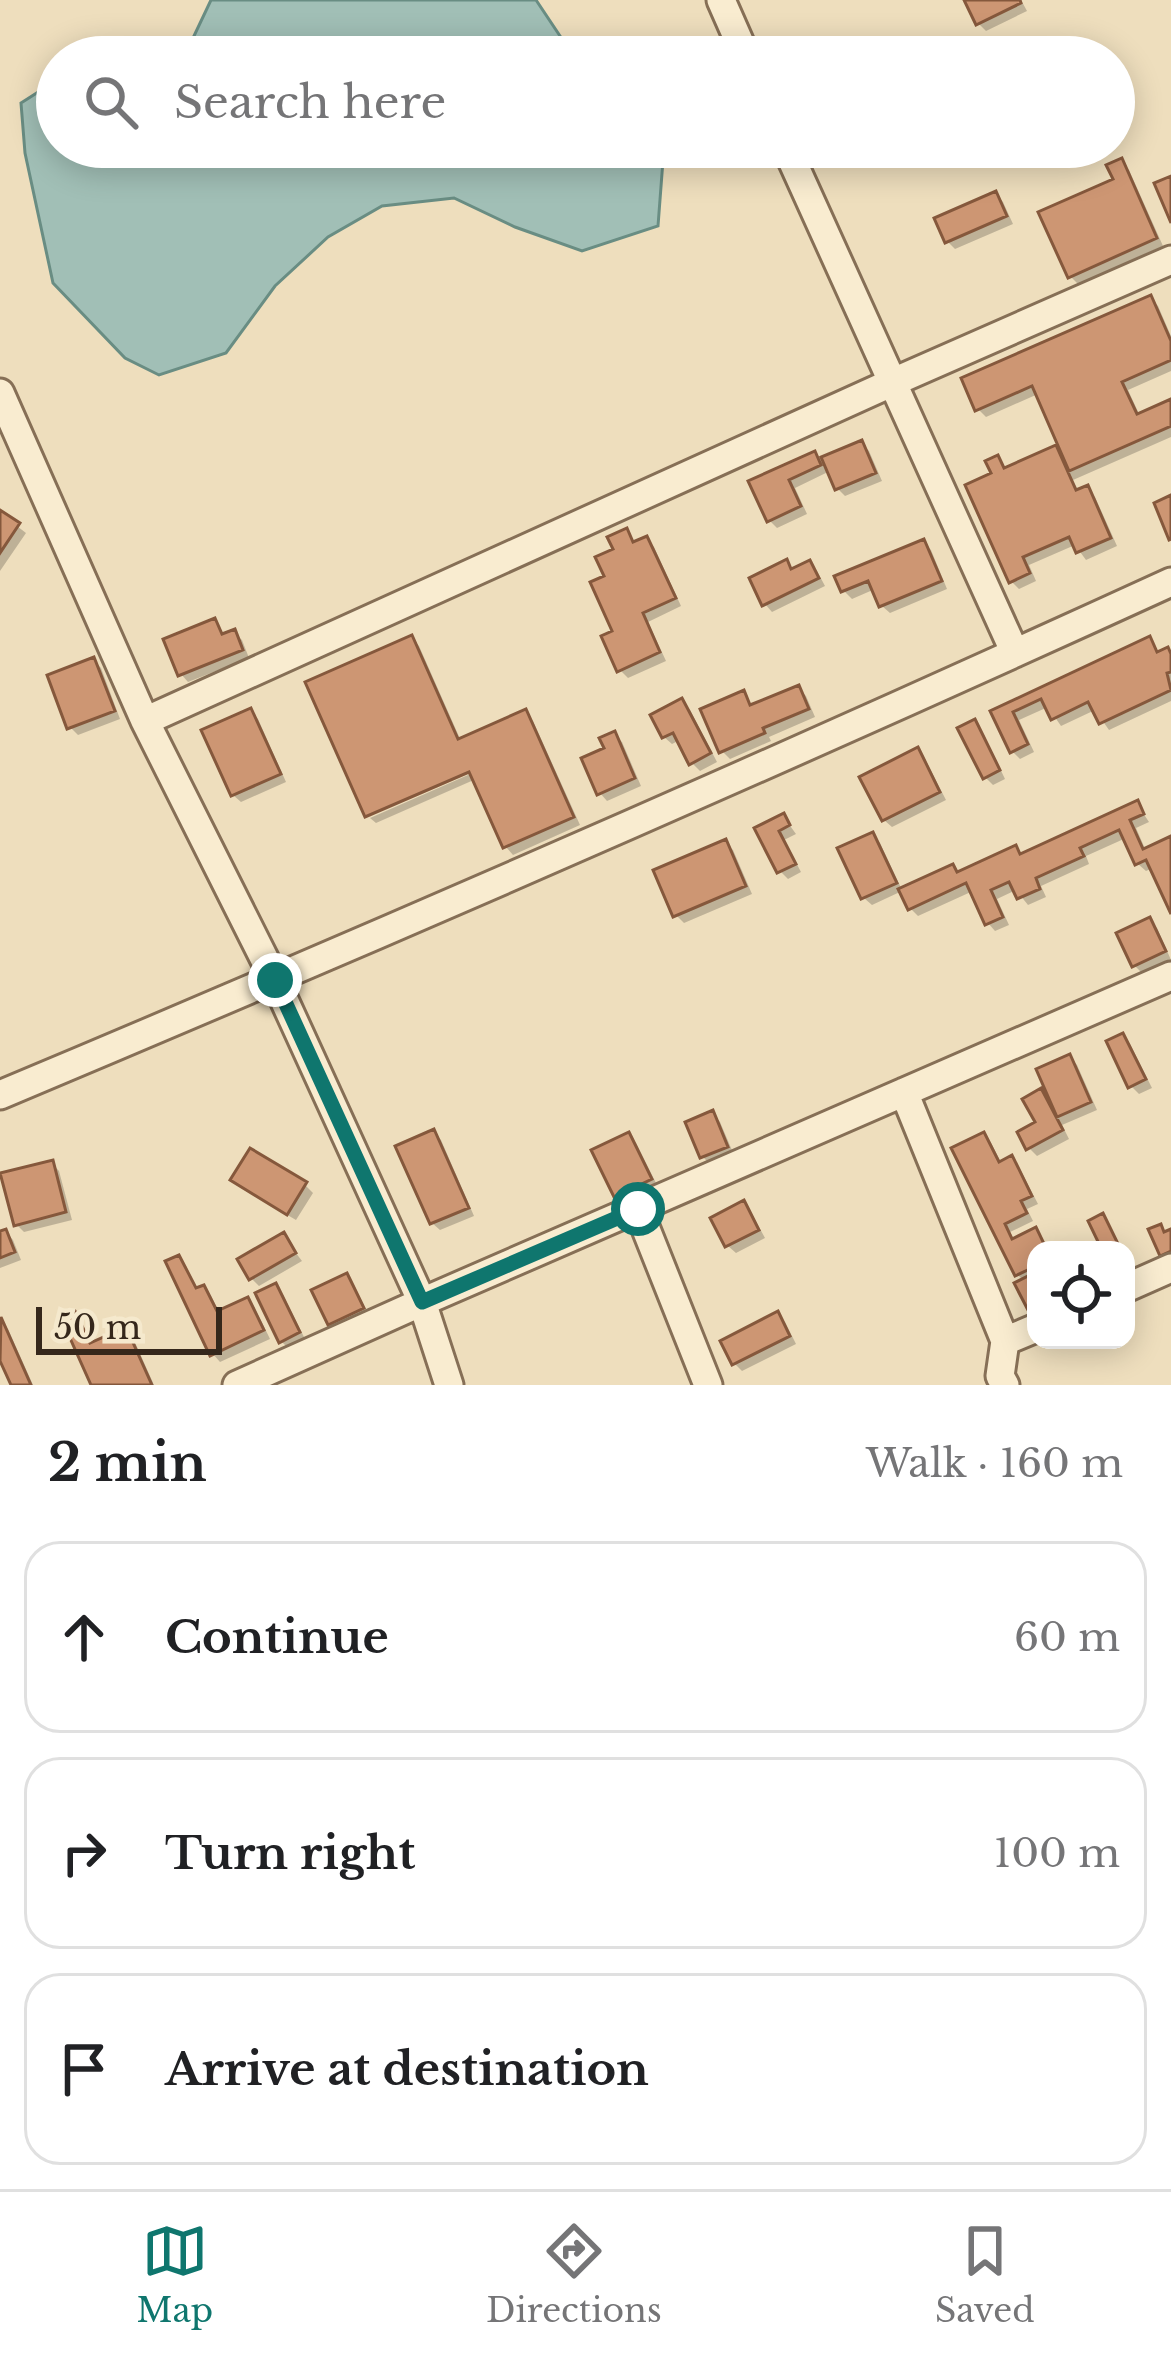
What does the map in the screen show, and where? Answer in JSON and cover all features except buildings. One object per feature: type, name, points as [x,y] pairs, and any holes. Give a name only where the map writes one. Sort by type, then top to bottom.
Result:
[{"type":"street","points":[[721,0],[737,36]]},
{"type":"street","points":[[795,168],[1015,653]]},
{"type":"street","points":[[145,721],[1171,260]]},
{"type":"street","points":[[0,394],[145,721],[275,980],[422,1302],[449,1385]]},
{"type":"street","points":[[0,1095],[275,980],[1171,582]]},
{"type":"street","points":[[237,1385],[1171,976]]},
{"type":"street","points":[[904,1093],[1005,1342],[1000,1376],[1005,1385]]},
{"type":"street","points":[[638,1209],[708,1385]]},
{"type":"street","points":[[1135,1284],[1171,1268]]},
{"type":"street","points":[[1005,1342],[1027,1332]]},
{"type":"water","points":[[211,0],[536,0],[560,36],[194,36]]},
{"type":"water","points":[[36,93],[36,168],[662,168],[658,226],[582,251],[454,198],[382,206],[328,237],[275,286],[226,353],[159,375],[125,358],[53,283],[25,153],[21,103]]},
{"type":"route","points":[[275,980],[422,1302],[638,1209]]}]
